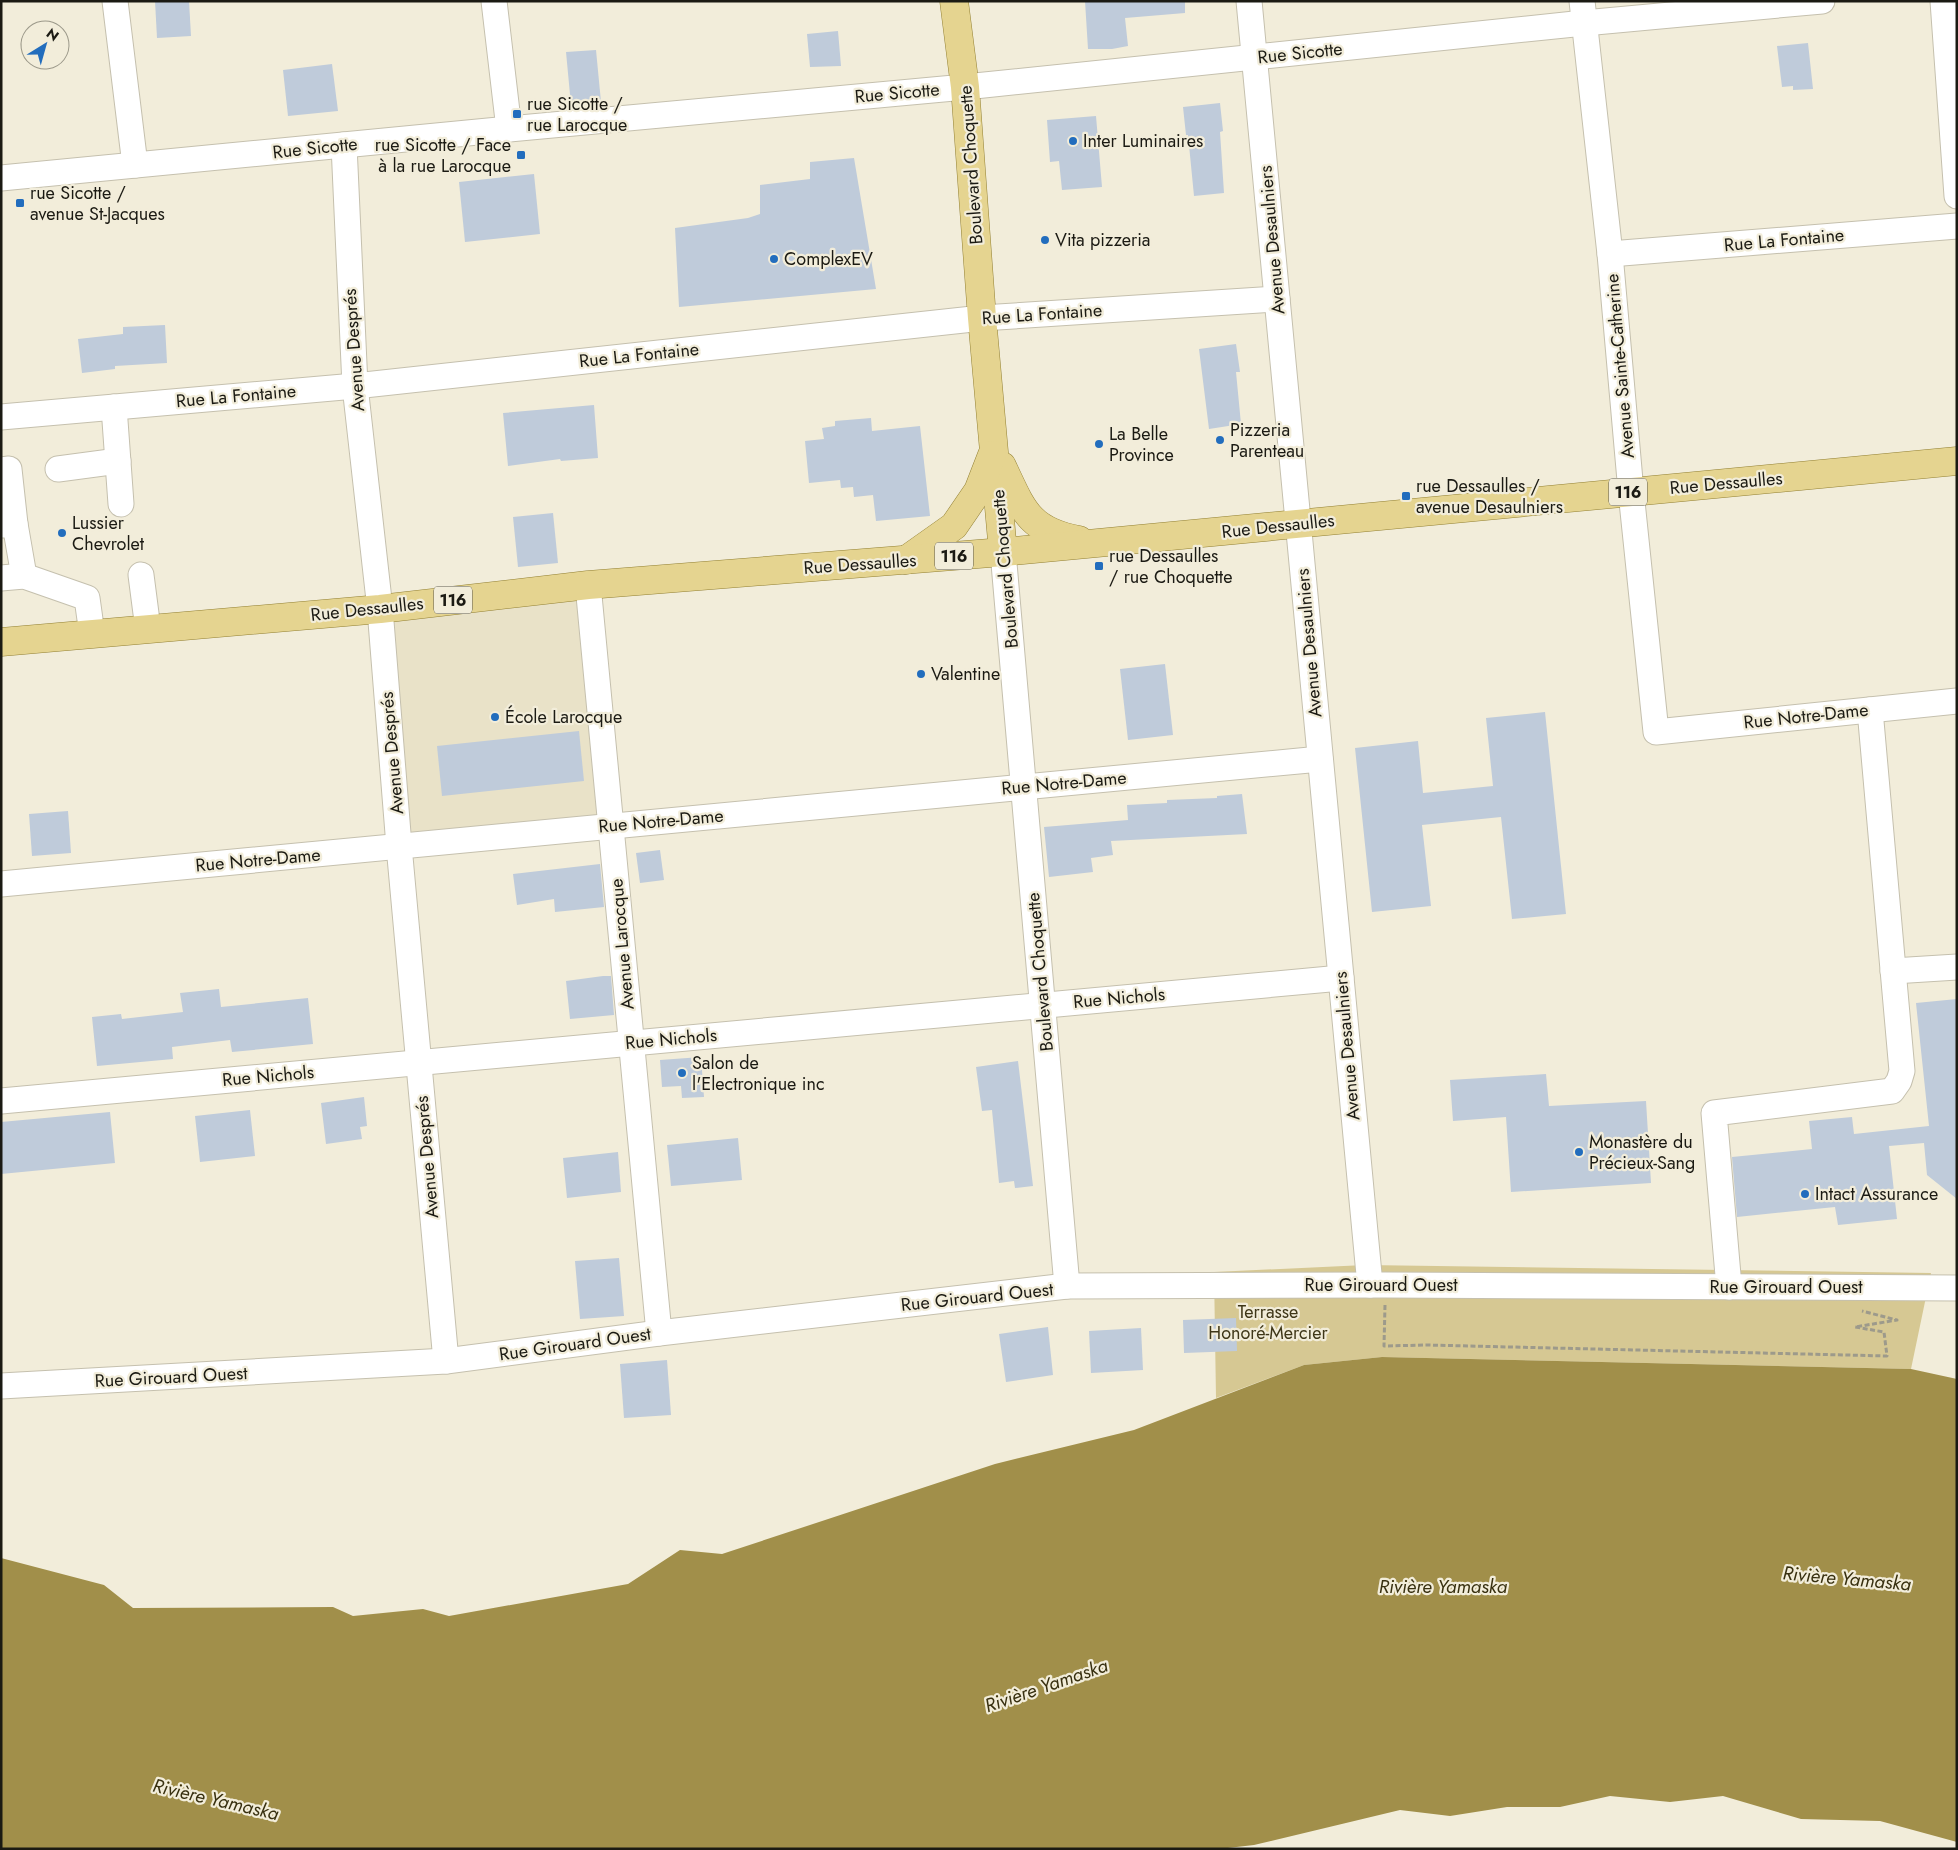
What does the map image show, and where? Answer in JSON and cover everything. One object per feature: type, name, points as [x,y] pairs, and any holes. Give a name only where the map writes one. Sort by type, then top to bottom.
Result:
[{"type":"main road","name":"Boulevard Choquette","points":[[954,1],[965,87],[982,318],[1003,552]]},
{"type":"main road","points":[[994,449],[1023,510],[1032,521],[1042,528],[1068,538],[1096,543]]},
{"type":"main road","points":[[906,560],[954,526],[978,491],[994,449]]},
{"type":"main road","name":"Rue Dessaulles","points":[[1,642],[380,609],[588,585],[1003,552],[1957,461]]},
{"type":"street","points":[[115,1],[135,165]]},
{"type":"street","points":[[494,1],[508,129]]},
{"type":"street","name":"Avenue Desaulniers","points":[[1249,1],[1341,978],[1377,1285]]},
{"type":"street","name":"Rue Sicotte","points":[[1,178],[965,87],[1254,57],[1583,12],[1822,1]]},
{"type":"street","points":[[1943,1],[1957,196]]},
{"type":"street","name":"Avenue Sainte-Catherine","points":[[1583,12],[1610,254],[1631,492],[1656,732]]},
{"type":"street","name":"Avenue Després","points":[[344,145],[355,386],[380,609],[446,1361]]},
{"type":"street","name":"Rue La Fontaine","points":[[1610,254],[1957,226]]},
{"type":"street","name":"Rue La Fontaine","points":[[1,417],[355,386],[982,318],[1277,299]]},
{"type":"street","points":[[114,407],[121,504]]},
{"type":"street","points":[[58,469],[118,460]]},
{"type":"street","points":[[1,470],[9,469],[8,524],[12,577],[87,598],[92,634]]},
{"type":"street","name":"Boulevard Choquette","points":[[1003,552],[1067,1286]]},
{"type":"street","points":[[141,575],[148,629]]},
{"type":"street","name":"Avenue Larocque","points":[[588,585],[659,1333]]},
{"type":"street","name":"Rue Notre-Dame","points":[[1656,732],[1957,701]]},
{"type":"street","points":[[1729,1287],[1714,1113],[1892,1091],[1899,1081],[1902,1071],[1870,710]]},
{"type":"street","name":"Rue Notre-Dame","points":[[1,884],[1320,759]]},
{"type":"street","points":[[1893,972],[1957,967]]},
{"type":"street","name":"Rue Nichols","points":[[1,1101],[1341,978]]},
{"type":"street","name":"Rue Girouard Ouest","points":[[1,1386],[446,1361],[659,1333],[1067,1286],[1377,1285],[1957,1288]]},
{"type":"path","points":[[1377,1285],[1384,1346],[1437,1345],[1887,1356],[1884,1332],[1855,1327],[1897,1320],[1856,1310],[1872,1307]]},
{"type":"shaded area","name":"École Larocque","points":[[588,585],[611,826],[399,846],[380,609]]},
{"type":"green space","name":"Terrasse Honoré-Mercier","points":[[1365,1265],[1931,1273],[1911,1369],[1382,1357],[1304,1365],[1216,1398],[1214,1272]]},
{"type":"water","name":"Rivière Yamaska","points":[[1382,1357],[1911,1369],[1957,1379],[1957,1842],[1880,1821],[1801,1819],[1723,1796],[1670,1802],[1610,1796],[1560,1807],[1507,1807],[1450,1816],[1400,1810],[1254,1845],[1219,1849],[1,1849],[1,1558],[104,1585],[133,1608],[333,1607],[353,1616],[423,1609],[449,1616],[628,1584],[680,1550],[722,1554],[995,1464],[1134,1430],[1304,1365]]},
{"type":"building","points":[[155,1],[189,1],[191,36],[157,38]]},
{"type":"building","points":[[1085,1],[1185,1],[1185,13],[1125,18],[1128,46],[1112,49],[1088,49]]},
{"type":"building","points":[[838,31],[841,66],[810,67],[807,34]]},
{"type":"building","points":[[1808,43],[1813,89],[1793,90],[1793,86],[1782,87],[1777,46]]},
{"type":"building","points":[[596,50],[601,102],[571,105],[566,52]]},
{"type":"building","points":[[332,64],[338,111],[288,116],[283,70]]},
{"type":"building","points":[[1220,103],[1223,131],[1220,132],[1224,193],[1194,196],[1188,135],[1186,135],[1183,107]]},
{"type":"building","name":"Inter Luminaires","points":[[1096,116],[1102,187],[1062,190],[1059,161],[1050,162],[1047,120]]},
{"type":"building","name":"ComplexEV","points":[[854,158],[876,289],[679,307],[675,228],[748,218],[760,214],[760,185],[810,179],[810,162]]},
{"type":"building","points":[[534,174],[540,234],[465,242],[459,182]]},
{"type":"building","points":[[165,325],[167,363],[115,366],[115,369],[82,373],[78,339],[123,334],[123,327]]},
{"type":"building","points":[[1236,344],[1240,372],[1236,372],[1241,424],[1209,429],[1199,349]]},
{"type":"building","points":[[594,405],[598,458],[561,461],[560,459],[508,466],[503,413]]},
{"type":"building","points":[[871,418],[872,431],[920,426],[930,516],[876,521],[873,495],[854,497],[853,487],[841,488],[840,480],[809,483],[805,441],[824,439],[822,428],[835,426],[835,421]]},
{"type":"building","points":[[553,513],[558,563],[518,567],[513,517]]},
{"type":"building","points":[[1165,664],[1173,735],[1128,740],[1120,669]]},
{"type":"building","points":[[1545,712],[1566,914],[1512,919],[1501,817],[1422,825],[1431,906],[1372,912],[1355,748],[1418,741],[1423,793],[1493,786],[1486,718]]},
{"type":"building","name":"École Larocque","points":[[579,731],[584,781],[442,796],[437,746]]},
{"type":"building","points":[[1242,794],[1247,834],[1111,841],[1113,855],[1091,858],[1093,872],[1049,877],[1044,827],[1128,820],[1127,805],[1167,803],[1167,800],[1217,798],[1217,796]]},
{"type":"building","points":[[68,811],[71,853],[32,856],[29,814]]},
{"type":"building","points":[[660,850],[664,880],[640,883],[636,853]]},
{"type":"building","points":[[600,864],[604,907],[555,912],[554,899],[517,905],[513,874]]},
{"type":"building","points":[[611,976],[614,1015],[570,1019],[566,981]]},
{"type":"building","points":[[219,989],[221,1007],[308,998],[313,1044],[232,1052],[230,1040],[172,1047],[173,1059],[97,1066],[92,1017],[121,1014],[122,1019],[183,1012],[180,993]]},
{"type":"building","points":[[1957,999],[1957,1199],[1927,1175],[1924,1143],[1889,1146],[1897,1219],[1838,1225],[1835,1207],[1737,1217],[1732,1157],[1812,1149],[1809,1121],[1852,1117],[1854,1134],[1929,1126],[1916,1003]]},
{"type":"building","name":"Salon de l'Electronique inc","points":[[701,1057],[704,1097],[682,1098],[681,1086],[662,1087],[660,1060]]},
{"type":"building","points":[[1018,1061],[1033,1186],[1015,1188],[1014,1181],[999,1183],[992,1110],[982,1111],[976,1067]]},
{"type":"building","name":"Monastère du Précieux-Sang","points":[[1546,1074],[1549,1106],[1646,1101],[1651,1183],[1511,1192],[1506,1117],[1453,1121],[1450,1080]]},
{"type":"building","points":[[364,1097],[367,1126],[360,1127],[362,1139],[326,1144],[321,1103]]},
{"type":"building","points":[[250,1110],[255,1156],[200,1162],[195,1116]]},
{"type":"building","points":[[110,1112],[115,1163],[1,1174],[1,1122]]},
{"type":"building","points":[[738,1138],[742,1180],[671,1186],[667,1145]]},
{"type":"building","points":[[618,1152],[621,1192],[567,1198],[563,1158]]},
{"type":"building","points":[[619,1258],[624,1316],[580,1319],[575,1261]]},
{"type":"building","points":[[1236,1318],[1237,1351],[1184,1353],[1183,1320]]},
{"type":"building","points":[[1048,1327],[1053,1375],[1006,1382],[999,1334]]},
{"type":"building","points":[[1141,1328],[1143,1370],[1091,1373],[1089,1331]]},
{"type":"building","points":[[667,1360],[671,1415],[624,1418],[620,1364]]},
{"type":"place","name":"rue Sicotte / rue Larocque","points":[[517,114]]},
{"type":"place","name":"Inter Luminaires","points":[[1073,141]]},
{"type":"place","name":"rue Sicotte / Face à la rue Larocque","points":[[521,155]]},
{"type":"place","name":"rue Sicotte / avenue St-Jacques","points":[[20,203]]},
{"type":"place","name":"Vita pizzeria","points":[[1045,240]]},
{"type":"place","name":"ComplexEV","points":[[774,259]]},
{"type":"place","name":"Pizzeria Parenteau","points":[[1220,440]]},
{"type":"place","name":"La Belle Province","points":[[1099,444]]},
{"type":"place","name":"rue Dessaulles / avenue Desaulniers","points":[[1406,496]]},
{"type":"place","name":"Lussier Chevrolet","points":[[62,533]]},
{"type":"place","name":"rue Dessaulles / rue Choquette","points":[[1099,566]]},
{"type":"place","name":"Valentine","points":[[921,674]]},
{"type":"place","name":"École Larocque","points":[[495,717]]},
{"type":"place","name":"Salon de l'Electronique inc","points":[[682,1073]]},
{"type":"place","name":"Monastère du Précieux-Sang","points":[[1579,1152]]},
{"type":"place","name":"Intact Assurance","points":[[1805,1194]]}]
